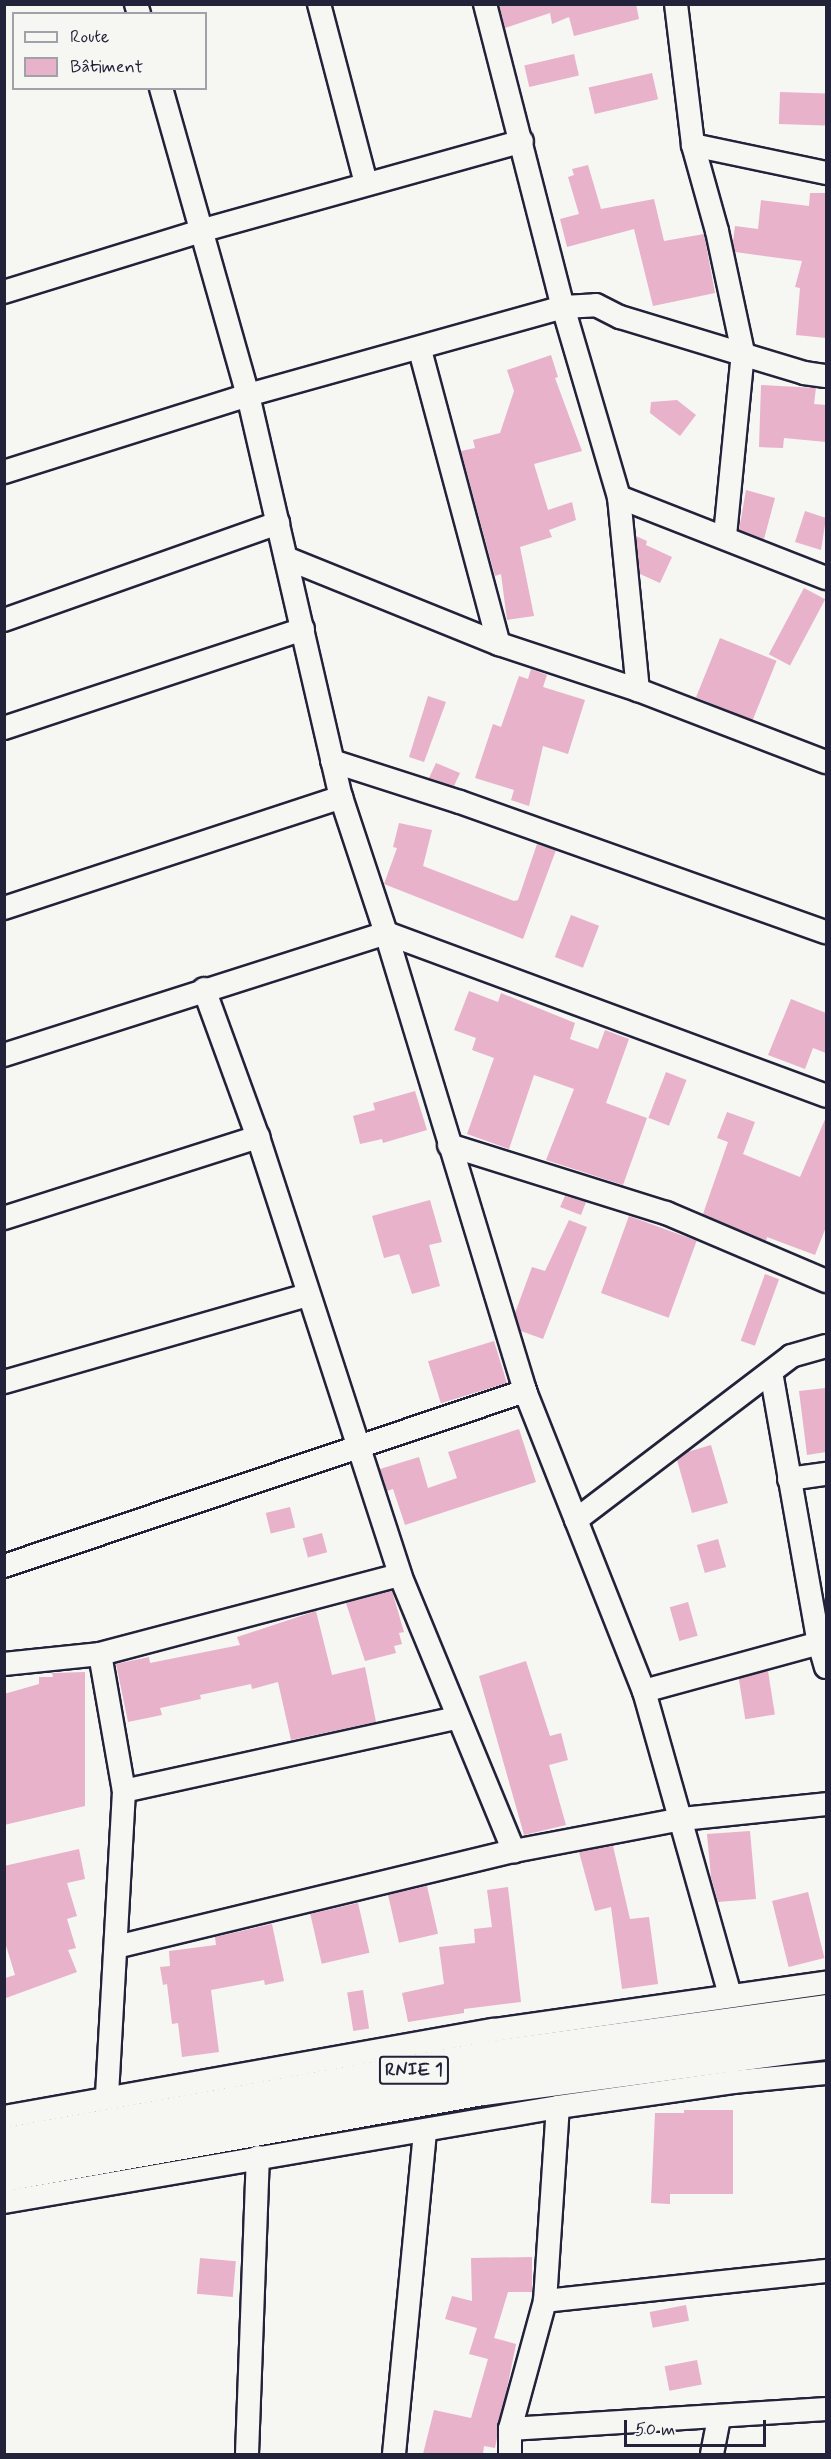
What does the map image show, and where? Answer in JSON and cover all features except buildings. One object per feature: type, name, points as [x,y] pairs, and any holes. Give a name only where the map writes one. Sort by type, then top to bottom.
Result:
[{"type":"highway","name":"RNIE 1","points":[[4,2144],[491,2057],[826,2011]]},
{"type":"highway","name":"RNIE 1","points":[[4,2174],[473,2090],[826,2042]]},
{"type":"street","points":[[319,4],[366,183]]},
{"type":"street","points":[[485,4],[522,141],[562,307],[619,496],[638,690]]},
{"type":"street","points":[[676,4],[693,145],[717,231],[743,352],[724,536]]},
{"type":"street","points":[[162,90],[204,230],[248,395],[341,798],[386,933],[525,1391],[644,1691],[730,1995]]},
{"type":"street","points":[[4,292],[204,230],[522,141]]},
{"type":"street","points":[[693,145],[826,173]]},
{"type":"street","points":[[4,472],[248,395],[420,350],[562,307],[596,305],[620,317],[743,352],[804,373],[826,376]]},
{"type":"street","points":[[420,350],[499,644]]},
{"type":"street","points":[[619,496],[826,578]]},
{"type":"street","points":[[4,620],[278,522]]},
{"type":"street","points":[[286,558],[499,644],[638,690],[826,762]]},
{"type":"street","points":[[4,728],[303,629]]},
{"type":"street","points":[[332,762],[460,802],[826,932]]},
{"type":"street","points":[[4,908],[341,798]]},
{"type":"street","points":[[4,1055],[204,989],[386,933],[826,1096]]},
{"type":"street","points":[[204,989],[258,1137],[307,1295],[361,1447],[400,1575],[456,1718],[514,1851]]},
{"type":"street","points":[[4,1218],[258,1137]]},
{"type":"street","points":[[449,1145],[666,1212],[826,1281]]},
{"type":"street","points":[[4,1382],[307,1295]]},
{"type":"street","points":[[576,1520],[791,1356],[826,1346]]},
{"type":"street","points":[[771,1372],[819,1643],[826,1667]]},
{"type":"street","points":[[4,1566],[525,1391]]},
{"type":"street","points":[[789,1479],[826,1474]]},
{"type":"street","points":[[4,1664],[100,1654],[400,1575]]},
{"type":"street","points":[[644,1691],[819,1643]]},
{"type":"street","points":[[100,1654],[124,1791],[107,2097]]},
{"type":"street","points":[[124,1791],[456,1718]]},
{"type":"street","points":[[116,1947],[514,1851],[682,1819],[826,1804]]},
{"type":"street","points":[[4,2117],[494,2030],[826,1983]]},
{"type":"street","points":[[4,2202],[558,2107],[826,2073]]},
{"type":"street","points":[[510,2454],[510,2429],[545,2301],[558,2107]]},
{"type":"street","points":[[394,2454],[425,2130]]},
{"type":"street","points":[[247,2454],[258,2157]]},
{"type":"street","points":[[545,2301],[826,2271]]},
{"type":"street","points":[[510,2429],[826,2409]]},
{"type":"street","points":[[712,2454],[719,2417]]}]
